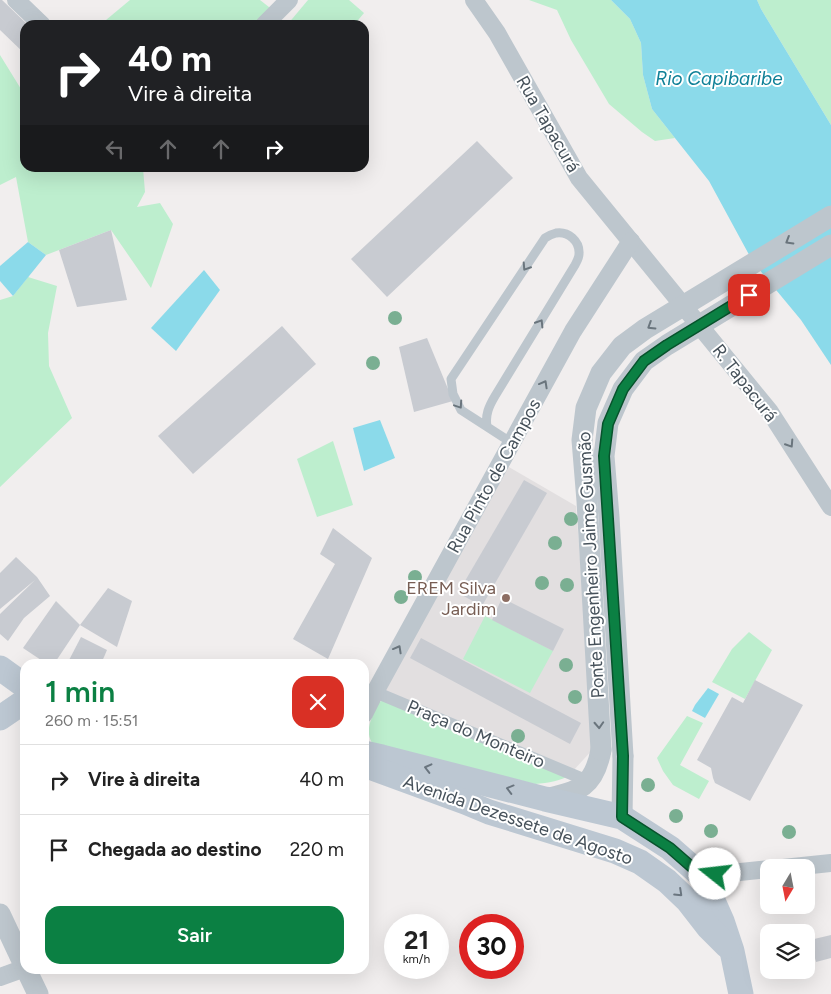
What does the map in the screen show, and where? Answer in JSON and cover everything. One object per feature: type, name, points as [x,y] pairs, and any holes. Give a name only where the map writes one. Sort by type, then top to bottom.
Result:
[{"type":"main road","points":[[0,668],[20,682]]},
{"type":"main road","points":[[0,718],[20,704]]},
{"type":"main road","name":"Avenida Dezessete de Agosto","points":[[369,754],[622,817],[670,848],[702,876],[722,921],[732,951]]},
{"type":"main road","name":"Avenida Dezessete de Agosto","points":[[369,766],[489,812],[616,851],[640,862],[666,881],[688,902],[709,928],[732,951]]},
{"type":"main road","points":[[489,812],[504,809],[541,815],[600,820],[612,820],[622,817]]},
{"type":"main road","points":[[732,951],[741,994]]},
{"type":"street","points":[[16,0],[37,20]]},
{"type":"street","points":[[269,20],[289,0]]},
{"type":"street","name":"Rua Tapacurá","points":[[474,0],[497,33],[579,178],[631,241]]},
{"type":"street","name":"Ponte Engenheiro Jaime Gusmão","points":[[588,781],[597,767],[601,750],[582,440],[586,408],[597,382],[601,373],[622,346],[645,329],[831,216]]},
{"type":"street","name":"Rua Pinto de Campos","points":[[369,690],[512,443],[574,331],[631,241]]},
{"type":"street","name":"R. Tapacurá","points":[[631,241],[770,412],[831,507]]},
{"type":"street","name":"Ponte Engenheiro Jaime Gusmão","points":[[622,817],[623,756],[604,456],[608,424],[623,389],[644,361],[831,245]]},
{"type":"street","name":"Praça do Monteiro","points":[[369,690],[588,781]]},
{"type":"street","points":[[545,798],[569,793],[583,786],[588,781]]},
{"type":"street","points":[[815,865],[831,863]]},
{"type":"street","points":[[702,876],[760,870]]},
{"type":"street","points":[[0,914],[20,957]]},
{"type":"street","points":[[0,977],[20,970]]},
{"type":"street","points":[[28,974],[38,994]]},
{"type":"lane","points":[[487,426],[488,408],[575,265],[579,255],[578,245],[571,236],[564,233],[555,233],[545,238],[451,379],[453,394],[461,410],[512,443]]},
{"type":"shaded area","name":"EREM Silva Jardim","points":[[502,463],[576,506],[594,748],[573,771],[381,690]]},
{"type":"green space","points":[[130,0],[260,0],[274,11],[263,20],[106,20]]},
{"type":"green space","points":[[308,0],[349,0],[364,13],[358,20],[291,20]]},
{"type":"green space","points":[[529,0],[611,0],[630,19],[641,43],[643,75],[652,109],[675,138],[655,141],[609,104],[571,40],[557,10]]},
{"type":"green space","points":[[757,0],[831,0],[831,125],[761,9]]},
{"type":"green space","points":[[0,55],[20,87],[20,172],[143,172],[145,192],[137,207],[160,203],[173,224],[151,288],[111,230],[46,255],[28,242],[16,177],[0,185]]},
{"type":"green space","points":[[28,277],[57,286],[48,333],[49,366],[72,418],[0,487],[0,300],[13,296]]},
{"type":"green space","points":[[333,441],[353,505],[317,517],[297,459]]},
{"type":"green space","points":[[485,616],[553,651],[530,693],[463,659]]},
{"type":"green space","points":[[749,632],[772,650],[745,699],[712,682],[732,649]]},
{"type":"green space","points":[[390,698],[572,774],[554,781],[535,784],[372,743],[369,727],[372,717],[379,702]]},
{"type":"green space","points":[[687,716],[703,723],[680,765],[709,781],[699,799],[673,785],[657,758]]},
{"type":"water","name":"Rio Capibaribe","points":[[611,0],[757,0],[831,125],[831,365],[801,320],[753,262],[709,181],[652,109],[643,75],[641,43],[630,19]]},
{"type":"water","points":[[28,242],[46,255],[13,296],[0,281],[0,266]]},
{"type":"water","points":[[204,270],[220,290],[176,351],[151,328]]},
{"type":"water","points":[[380,420],[395,458],[364,471],[353,428]]},
{"type":"water","points":[[708,688],[719,694],[705,718],[692,711]]},
{"type":"building","points":[[0,0],[2,0],[23,20],[20,20],[20,49],[0,30]]},
{"type":"building","points":[[477,141],[513,178],[387,297],[351,259]]},
{"type":"building","points":[[111,230],[127,300],[77,307],[59,250]]},
{"type":"building","points":[[282,326],[316,364],[193,474],[158,436]]},
{"type":"building","points":[[427,338],[453,401],[414,412],[399,347]]},
{"type":"building","points":[[524,480],[547,493],[482,606],[458,593]]},
{"type":"building","points":[[333,528],[372,558],[328,659],[293,639],[335,564],[320,554]]},
{"type":"building","points":[[16,557],[37,577],[50,596],[24,618],[8,641],[0,634],[0,614],[35,580],[0,609],[0,573]]},
{"type":"building","points":[[108,588],[132,601],[117,647],[80,625]]},
{"type":"building","points":[[502,598],[564,629],[553,651],[492,620]]},
{"type":"building","points":[[56,601],[80,625],[57,659],[40,659],[23,648]]},
{"type":"building","points":[[81,637],[107,650],[103,659],[70,659]]},
{"type":"building","points":[[421,638],[581,723],[570,744],[410,658]]},
{"type":"building","points":[[755,680],[803,705],[750,801],[715,783],[711,768],[697,760],[732,697],[743,703]]},
{"type":"building","points":[[831,935],[831,958],[816,962],[815,939]]},
{"type":"place","name":"EREM Silva Jardim","points":[[506,598]]},
{"type":"route","points":[[715,874],[702,876],[670,848],[622,817],[623,756],[604,456],[608,424],[623,389],[644,361],[749,295]]}]
